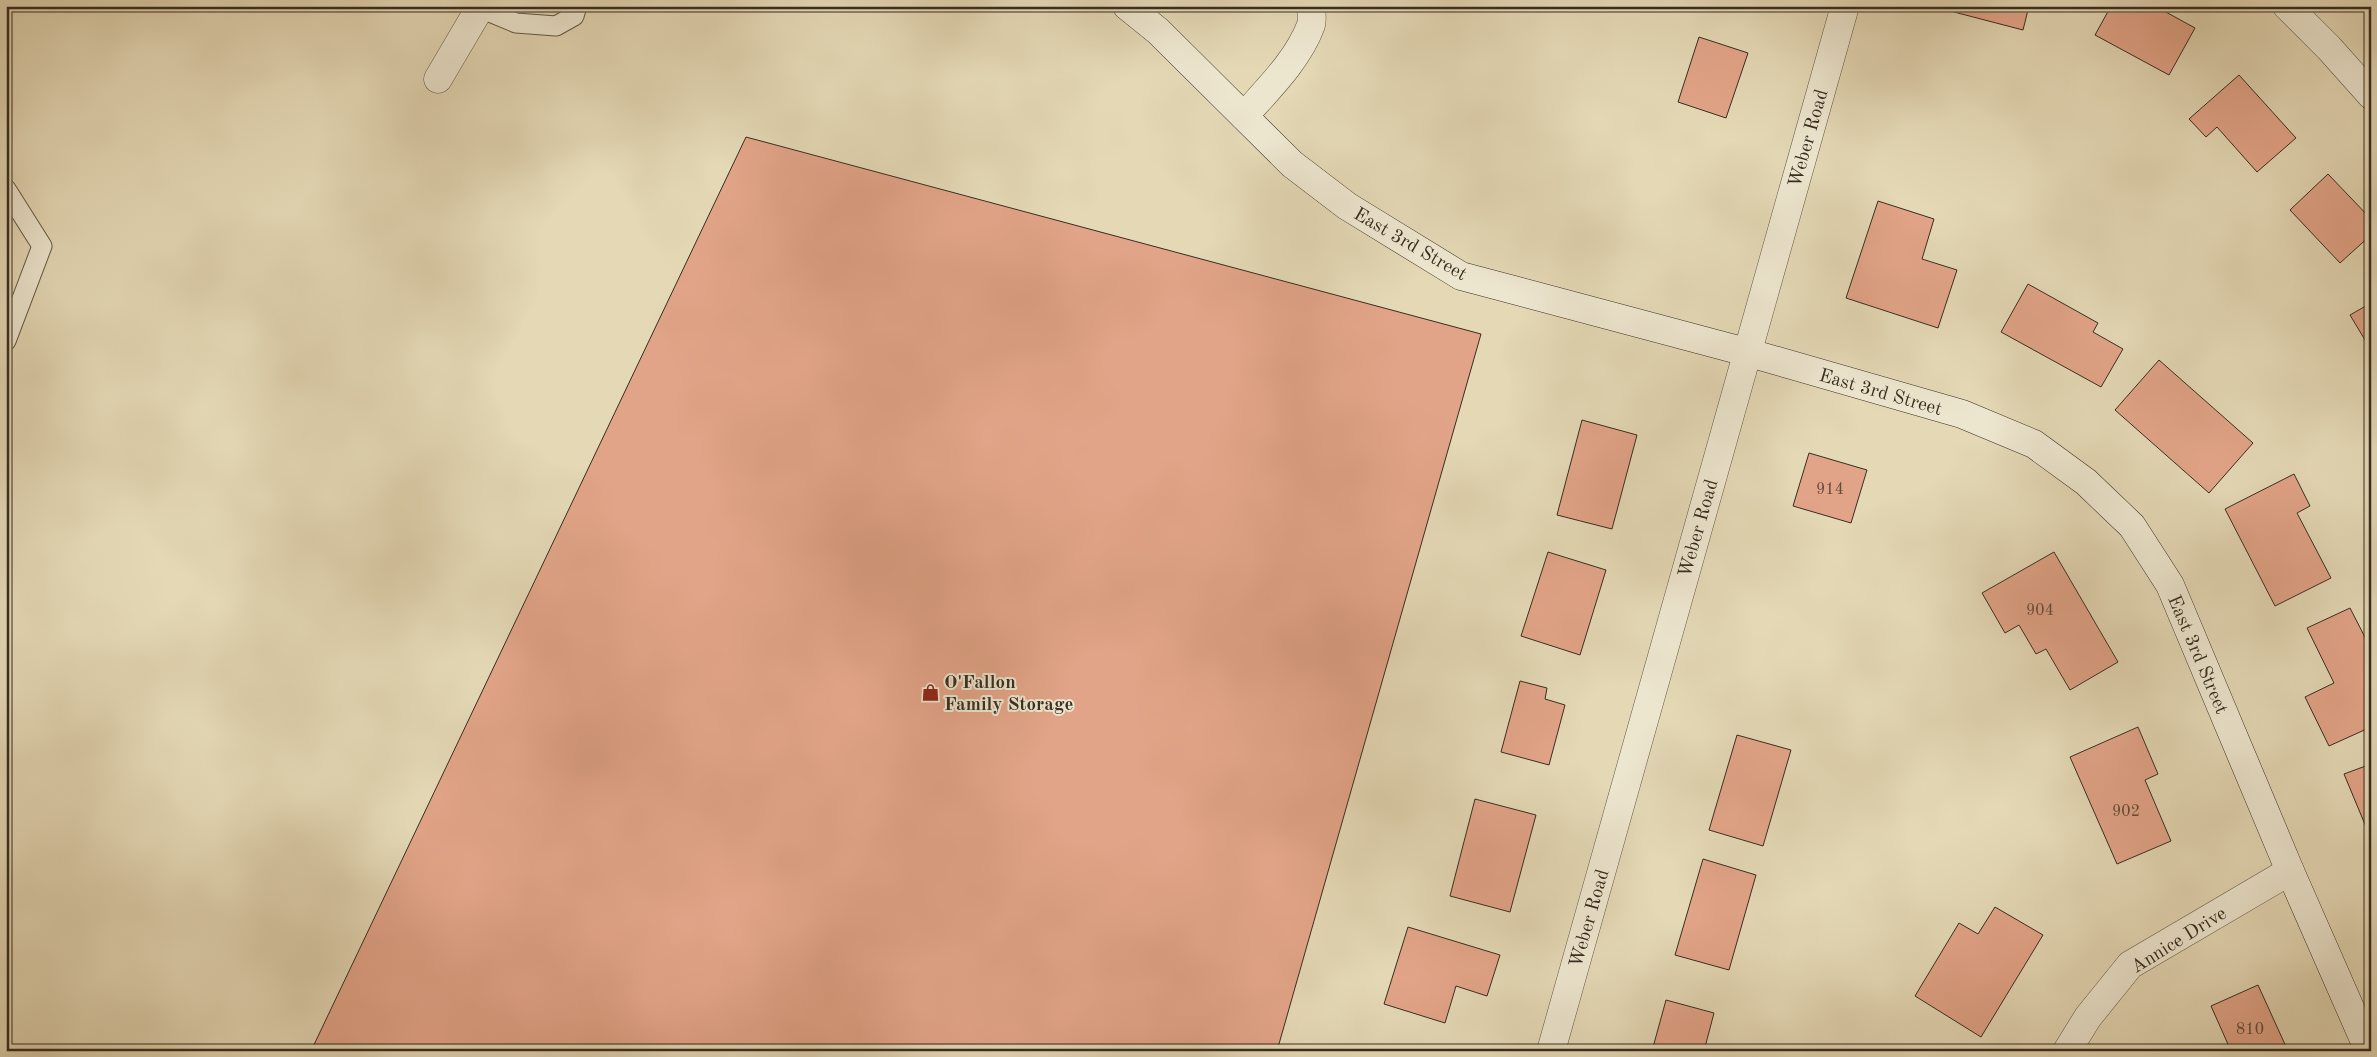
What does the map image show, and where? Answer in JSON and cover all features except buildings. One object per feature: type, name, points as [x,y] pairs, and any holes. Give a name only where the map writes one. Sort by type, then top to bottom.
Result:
[{"type":"street","name":"East 3rd Street","points":[[1127,6],[1158,32],[1292,164],[1347,206],[1461,276],[1746,352],[1962,414],[2034,444],[2086,482],[2132,526],[2170,585],[2290,870],[2369,1051]]},
{"type":"street","points":[[1244,116],[1285,69],[1297,51],[1311,24],[1311,6]]},
{"type":"street","name":"Weber Road","points":[[1551,1051],[1746,352],[1845,6]]},
{"type":"street","points":[[2287,6],[2329,48],[2371,96]]},
{"type":"street","points":[[438,79],[480,7]]},
{"type":"street","name":"Annice Drive","points":[[2067,1051],[2088,1017],[2130,965],[2290,870]]},
{"type":"lane","points":[[480,7],[516,23],[556,26],[574,16],[577,6]]},
{"type":"lane","points":[[6,189],[42,246],[6,340]]},
{"type":"place","name":"O'Fallon Family Storage","points":[[930,692]]}]
